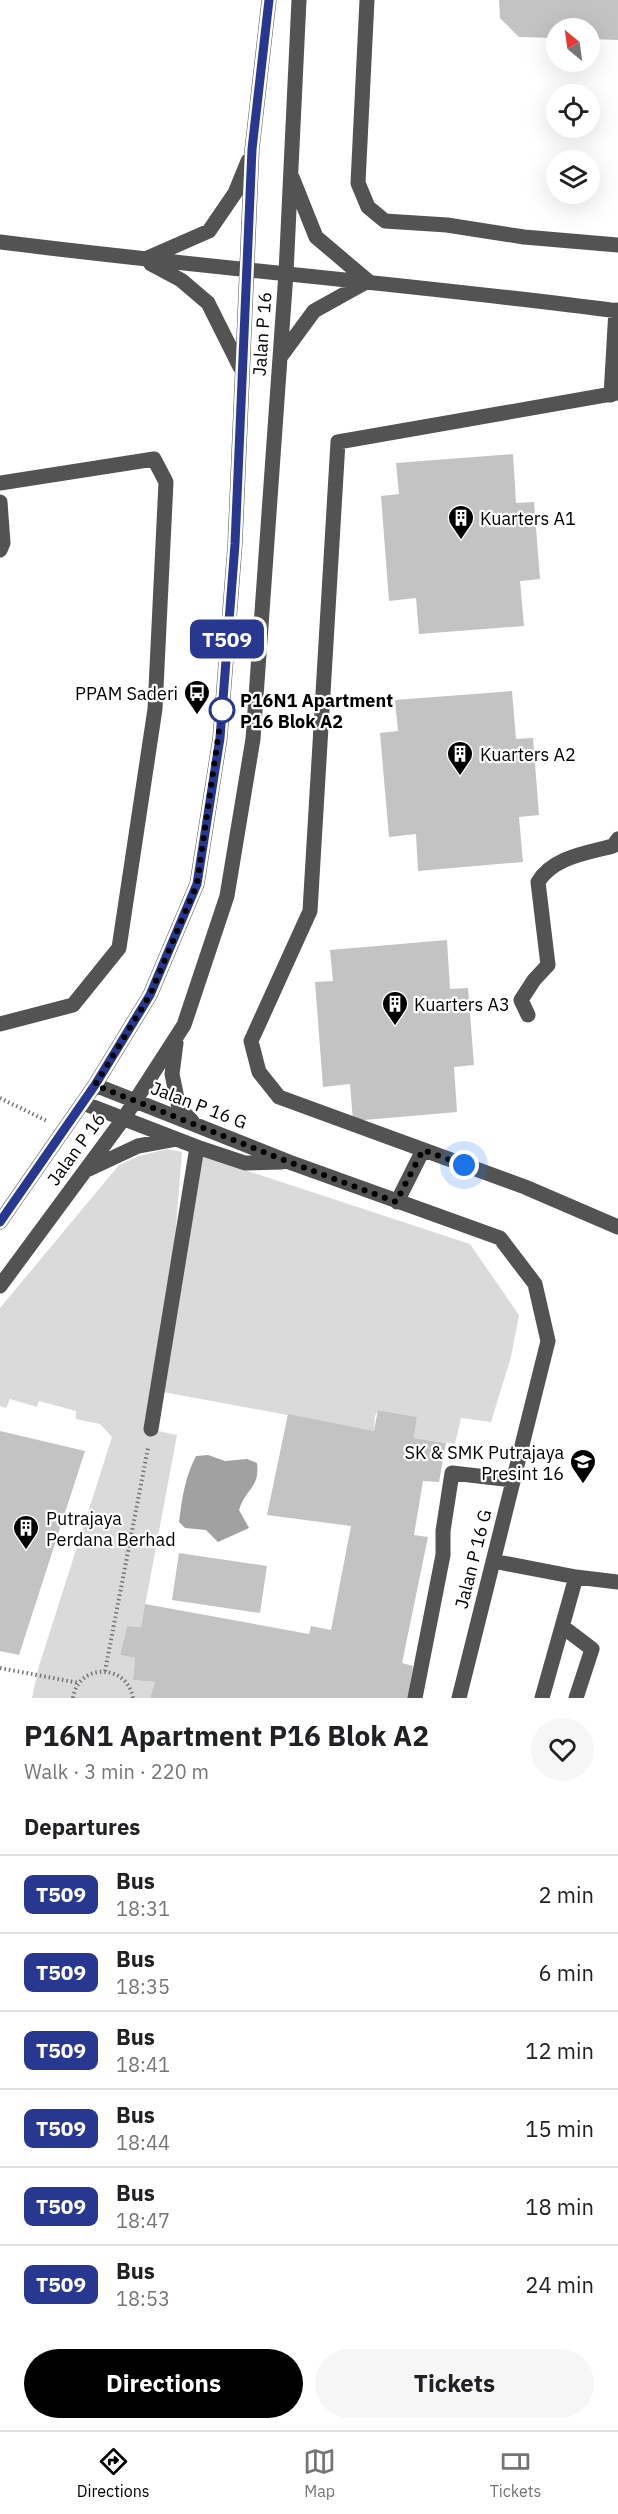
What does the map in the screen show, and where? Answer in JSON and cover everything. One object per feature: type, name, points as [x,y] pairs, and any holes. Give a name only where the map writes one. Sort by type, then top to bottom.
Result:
[{"type":"street","name":"Jalan P 16","points":[[0,1222],[95,1085],[150,995],[197,884],[220,738],[235,544],[252,149],[269,0]]},
{"type":"street","name":"Jalan P 16","points":[[0,1286],[124,1118],[184,1025],[226,896],[253,739],[286,273],[299,0]]},
{"type":"street","points":[[368,0],[358,183],[368,207],[385,221],[447,225],[524,237],[618,245]]},
{"type":"street","points":[[142,260],[209,231],[235,193],[252,149]]},
{"type":"street","points":[[290,171],[316,237],[368,281]]},
{"type":"street","points":[[0,242],[142,260],[368,281],[617,310],[614,394],[339,442],[310,911],[251,1041],[259,1072],[279,1097],[525,1187],[618,1227]]},
{"type":"street","points":[[142,260],[180,280],[208,303],[242,369]]},
{"type":"street","points":[[280,357],[314,311],[368,281]]},
{"type":"street","points":[[0,483],[154,459],[166,482],[155,709],[119,948],[73,1005],[0,1024]]},
{"type":"street","points":[[0,502],[3,543],[0,550]]},
{"type":"street","points":[[528,1015],[521,1000],[534,980],[548,965],[538,882],[544,872],[567,859],[614,846],[618,839]]},
{"type":"street","points":[[176,1038],[172,1074],[179,1108],[197,1125]]},
{"type":"street","name":"Jalan P 16 G","points":[[95,1085],[289,1162],[500,1238],[535,1284],[548,1341],[459,1698]]},
{"type":"street","name":"Jalan P 16 G","points":[[83,1102],[197,1147],[245,1162],[289,1162]]},
{"type":"street","points":[[85,1171],[138,1146],[176,1139]]},
{"type":"street","points":[[151,1429],[197,1147]]},
{"type":"street","points":[[396,1202],[423,1150]]},
{"type":"street","points":[[415,1698],[443,1555],[443,1531],[452,1473],[513,1480]]},
{"type":"street","points":[[493,1561],[576,1577],[618,1582]]},
{"type":"street","points":[[542,1698],[576,1577]]},
{"type":"street","points":[[563,1627],[592,1649],[576,1698]]},
{"type":"path","points":[[0,1098],[64,1129]]},
{"type":"path","points":[[105,1671],[151,1429]]},
{"type":"path","points":[[0,1668],[79,1683]]},
{"type":"path","points":[[73,1698],[79,1683],[87,1676],[105,1671],[123,1678],[133,1698]]},
{"type":"shaded area","points":[[167,1149],[182,1152],[175,1239],[144,1428],[177,1435],[141,1627],[127,1626],[120,1655],[135,1658],[133,1680],[155,1682],[150,1698],[32,1698],[39,1666],[112,1437],[100,1424],[76,1419],[76,1411],[39,1401],[37,1407],[10,1399],[6,1408],[0,1406],[0,1308],[119,1165],[139,1156]]},
{"type":"shaded area","points":[[196,1154],[470,1244],[519,1315],[511,1357],[491,1422],[461,1418],[455,1444],[414,1438],[417,1417],[379,1410],[375,1416],[374,1431],[163,1392]]},
{"type":"shaded area","points":[[208,1455],[225,1461],[247,1459],[257,1463],[256,1478],[239,1510],[249,1528],[218,1542],[206,1530],[185,1528],[179,1522],[184,1488],[192,1464],[196,1456]]},
{"type":"building","points":[[499,0],[618,0],[618,40],[600,39],[600,18],[546,18],[546,38],[519,37],[500,18]]},
{"type":"building","name":"Kuarters A1","points":[[513,454],[516,503],[534,502],[540,579],[520,581],[524,626],[419,634],[416,598],[389,601],[381,496],[399,494],[396,463]]},
{"type":"building","name":"Kuarters A2","points":[[512,691],[516,739],[533,738],[539,815],[519,817],[523,862],[418,871],[416,834],[389,837],[380,733],[398,731],[395,700]]},
{"type":"building","name":"Kuarters A3","points":[[447,940],[450,989],[468,988],[474,1065],[454,1067],[457,1112],[353,1121],[350,1084],[323,1087],[315,982],[333,981],[330,950]]},
{"type":"building","points":[[378,1410],[417,1417],[414,1438],[446,1443],[439,1482],[423,1481],[414,1535],[428,1537],[402,1663],[413,1666],[408,1698],[150,1698],[155,1682],[133,1680],[135,1658],[120,1655],[127,1626],[141,1627],[145,1604],[309,1634],[311,1626],[331,1630],[351,1526],[267,1515],[288,1414],[374,1431]]},
{"type":"building","name":"Putrajaya Perdana Berhad","points":[[0,1431],[85,1451],[19,1655],[0,1651]]},
{"type":"building","points":[[179,1553],[267,1566],[260,1613],[172,1600]]},
{"type":"bus line","name":"T509","points":[[0,1222],[95,1085],[150,995],[197,884],[220,738],[235,544],[252,149],[269,0]]},
{"type":"place","name":"Kuarters A1","points":[[461,541]]},
{"type":"place","name":"P16N1 Apartment P16 Blok A2","points":[[222,710]]},
{"type":"place","name":"PPAM Saderi","points":[[197,716]]},
{"type":"place","name":"Kuarters A2","points":[[460,777]]},
{"type":"place","name":"Kuarters A3","points":[[395,1027]]},
{"type":"place","name":"SK & SMK Putrajaya Presint 16","points":[[583,1485]]},
{"type":"place","name":"Putrajaya Perdana Berhad","points":[[26,1551]]},
{"type":"route","points":[[222,710],[220,738],[197,884],[150,995],[95,1085],[396,1202],[423,1150],[464,1165]]}]
